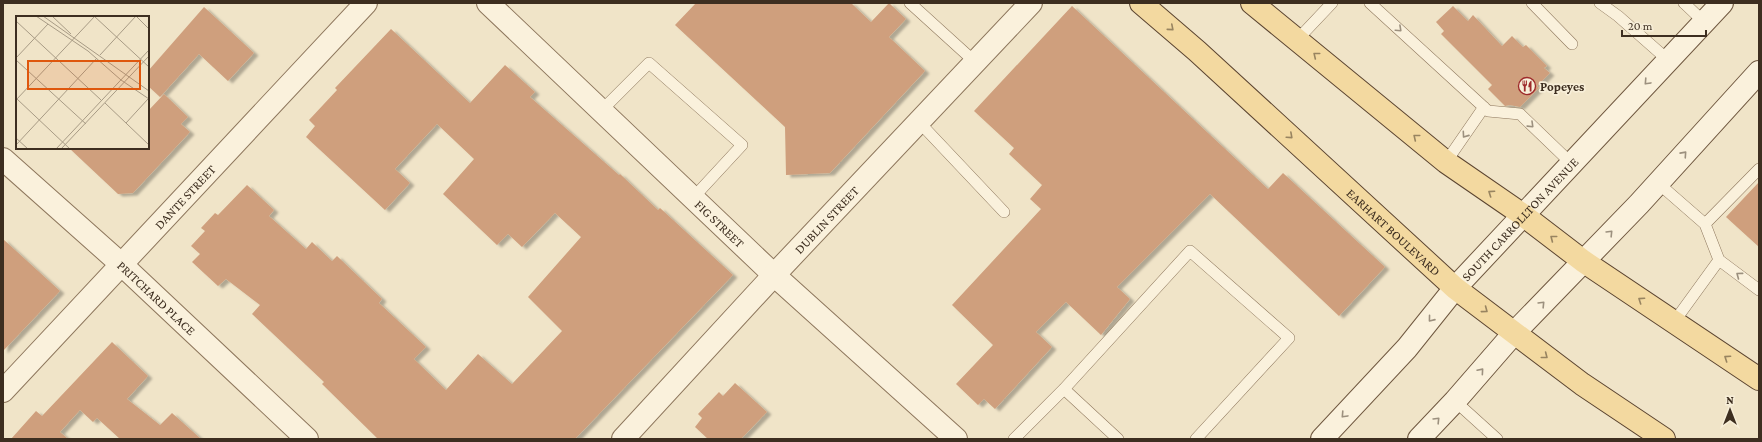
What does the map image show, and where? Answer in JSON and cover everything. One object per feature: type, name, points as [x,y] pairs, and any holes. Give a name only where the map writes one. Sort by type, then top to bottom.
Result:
[{"type":"main road","name":"EARHART BOULEVARD","points":[[1141,3],[1197,51],[1455,288],[1582,384],[1664,439]]},
{"type":"main road","points":[[1252,3],[1446,162],[1524,214],[1583,261],[1759,380]]},
{"type":"street","name":"DANTE STREET","points":[[3,392],[366,3]]},
{"type":"street","name":"FIG STREET","points":[[488,3],[774,275],[956,439]]},
{"type":"street","name":"SOUTH CARROLLTON AVENUE","points":[[1322,439],[1407,348],[1455,288],[1722,3]]},
{"type":"street","name":"DUBLIN STREET","points":[[623,439],[774,275],[975,62],[1026,5]]},
{"type":"street","points":[[1419,439],[1455,401],[1515,332],[1756,81]]},
{"type":"street","name":"PRITCHARD PLACE","points":[[3,159],[121,264],[307,439]]},
{"type":"lane","points":[[910,3],[975,62]]},
{"type":"lane","points":[[1297,40],[1332,3]]},
{"type":"lane","points":[[1370,3],[1488,111],[1520,114],[1571,163]]},
{"type":"lane","points":[[1532,3],[1572,44]]},
{"type":"lane","points":[[1600,3],[1618,16],[1668,60]]},
{"type":"lane","points":[[1684,3],[1704,22]]},
{"type":"lane","points":[[601,111],[649,63],[742,145],[693,198]]},
{"type":"lane","points":[[1446,162],[1484,107]]},
{"type":"lane","points":[[919,122],[1004,212]]},
{"type":"lane","points":[[1705,224],[1759,169]]},
{"type":"lane","points":[[1658,183],[1705,224],[1719,260],[1759,290]]},
{"type":"lane","points":[[1014,439],[1064,388],[1190,251],[1289,338],[1196,439]]},
{"type":"lane","points":[[1674,322],[1719,260]]},
{"type":"lane","points":[[1064,388],[1118,439]]},
{"type":"lane","points":[[1455,401],[1497,439]]},
{"type":"building","points":[[696,3],[851,3],[871,22],[889,3],[906,19],[889,37],[925,71],[830,173],[786,175],[785,127],[675,25]]},
{"type":"building","points":[[1072,6],[1268,189],[1283,173],[1385,267],[1339,316],[1210,194],[1117,287],[1130,299],[1101,335],[1066,302],[1036,332],[1052,347],[995,409],[984,399],[978,405],[956,384],[993,345],[952,305],[1041,209],[1030,199],[1042,185],[1009,154],[1014,148],[974,111]]},
{"type":"building","points":[[1453,6],[1468,21],[1473,15],[1502,46],[1512,36],[1523,47],[1526,45],[1547,66],[1544,68],[1550,73],[1537,86],[1539,88],[1520,107],[1510,105],[1505,106],[1488,89],[1492,85],[1441,34],[1444,31],[1436,22]]},
{"type":"building","points":[[204,7],[254,53],[228,81],[199,54],[160,97],[149,87],[149,70]]},
{"type":"building","points":[[391,29],[470,103],[505,65],[535,92],[530,97],[619,175],[620,174],[658,210],[660,208],[733,275],[575,439],[378,439],[322,384],[324,382],[252,314],[260,305],[226,279],[218,286],[192,262],[200,254],[191,246],[205,231],[201,228],[215,213],[218,215],[247,185],[274,210],[269,216],[306,249],[312,242],[332,261],[337,256],[382,299],[379,303],[426,347],[414,359],[446,390],[478,354],[512,384],[562,331],[528,297],[581,237],[555,213],[522,247],[508,234],[497,245],[443,194],[474,159],[437,124],[395,169],[410,183],[385,210],[306,137],[315,126],[309,120],[337,90],[335,88]]},
{"type":"building","points":[[164,94],[188,117],[181,124],[190,132],[133,193],[118,194],[70,149],[149,149],[149,110]]},
{"type":"building","points":[[1759,182],[1759,247],[1726,217]]},
{"type":"building","points":[[3,239],[60,291],[3,351]]},
{"type":"building","points":[[112,342],[148,376],[127,399],[160,425],[172,413],[201,439],[120,439],[97,418],[93,422],[80,410],[60,432],[68,439],[11,439],[36,411],[42,416]]},
{"type":"building","points":[[735,383],[767,412],[741,439],[708,439],[695,427],[702,418],[698,414],[719,392],[723,396]]},
{"type":"place","name":"Popeyes","points":[[1527,86]]}]
